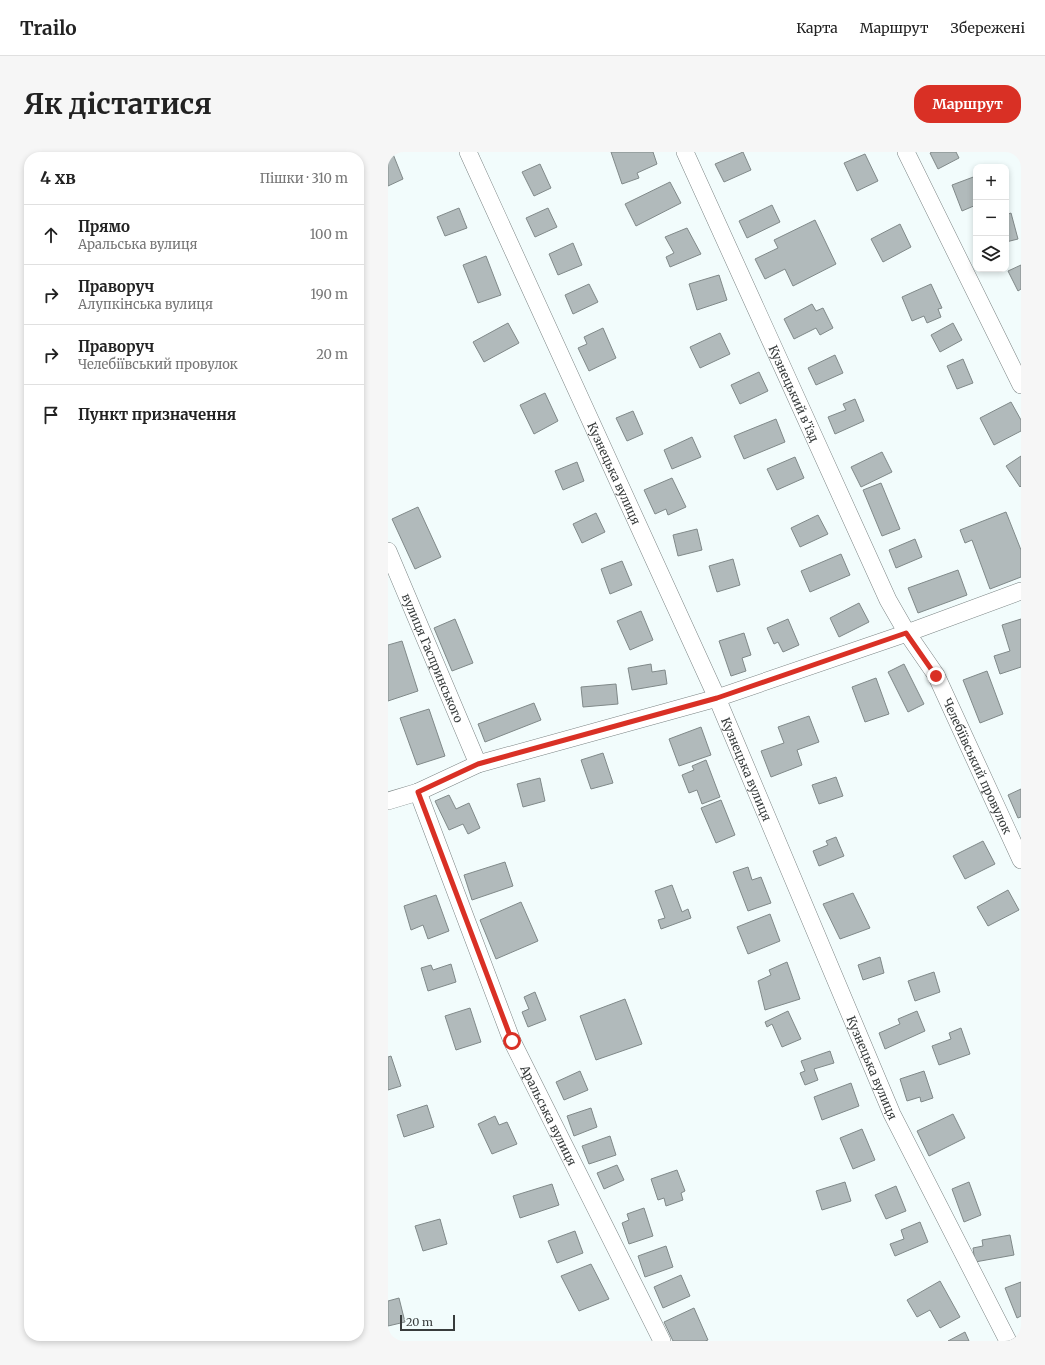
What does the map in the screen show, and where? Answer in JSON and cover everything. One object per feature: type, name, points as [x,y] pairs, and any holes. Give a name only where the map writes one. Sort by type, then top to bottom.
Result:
[{"type":"street","name":"Кузнецька вулиця","points":[[468,152],[717,698],[892,1114],[1008,1341]]},
{"type":"street","name":"Кузнецький в’їзд","points":[[686,152],[888,600],[906,633]]},
{"type":"street","points":[[906,152],[1021,385]]},
{"type":"street","name":"вулиця Гаспринського","points":[[388,551],[478,764]]},
{"type":"street","points":[[388,801],[418,792],[478,764],[717,698],[906,633],[1021,591]]},
{"type":"street","name":"Челебіївський провулок","points":[[906,633],[936,676],[1021,860]]},
{"type":"street","name":"Аральська вулиця","points":[[418,792],[512,1041],[662,1341]]},
{"type":"building","points":[[611,152],[653,152],[657,164],[637,173],[639,178],[622,184]]},
{"type":"building","points":[[743,152],[751,170],[724,182],[715,164]]},
{"type":"building","points":[[956,152],[959,158],[938,169],[930,153]]},
{"type":"building","points":[[393,154],[403,179],[388,186],[388,156]]},
{"type":"building","points":[[865,154],[878,181],[857,191],[844,163]]},
{"type":"building","points":[[540,164],[551,188],[534,196],[522,172]]},
{"type":"building","points":[[973,177],[973,206],[962,211],[952,185]]},
{"type":"building","points":[[670,182],[681,203],[636,226],[625,204]]},
{"type":"building","points":[[772,205],[780,222],[747,238],[739,221]]},
{"type":"building","points":[[459,208],[467,228],[445,236],[437,217]]},
{"type":"building","points":[[548,208],[557,227],[535,237],[526,218]]},
{"type":"building","points":[[1011,213],[1018,239],[1009,241],[1009,236],[1009,214]]},
{"type":"building","points":[[815,220],[836,264],[793,286],[785,269],[765,279],[755,259],[778,248],[774,240]]},
{"type":"building","points":[[900,224],[911,247],[883,262],[871,239]]},
{"type":"building","points":[[687,228],[701,254],[670,267],[666,257],[674,253],[665,237]]},
{"type":"building","points":[[573,243],[582,265],[558,275],[549,254]]},
{"type":"building","points":[[486,256],[501,295],[478,303],[463,265]]},
{"type":"building","points":[[1021,265],[1021,289],[1018,291],[1008,272]]},
{"type":"building","points":[[719,275],[727,300],[697,310],[689,284]]},
{"type":"building","points":[[589,284],[598,302],[573,314],[565,295]]},
{"type":"building","points":[[931,284],[942,308],[938,309],[941,317],[927,323],[924,316],[912,321],[902,297]]},
{"type":"building","points":[[812,304],[816,311],[823,308],[833,328],[820,335],[816,328],[794,339],[784,319]]},
{"type":"building","points":[[508,323],[519,343],[484,362],[473,342]]},
{"type":"building","points":[[953,323],[962,340],[940,352],[931,335]]},
{"type":"building","points":[[603,328],[616,358],[589,371],[578,348],[587,344],[584,337]]},
{"type":"building","points":[[720,333],[730,354],[700,368],[690,347]]},
{"type":"building","points":[[835,355],[843,373],[816,385],[808,368]]},
{"type":"building","points":[[963,359],[973,383],[957,389],[947,366]]},
{"type":"building","points":[[759,372],[768,391],[740,404],[731,385]]},
{"type":"building","points":[[545,393],[558,421],[534,434],[520,405]]},
{"type":"building","points":[[855,399],[864,421],[835,434],[828,417],[846,410],[843,404]]},
{"type":"building","points":[[1011,402],[1021,420],[1021,431],[994,445],[980,418]]},
{"type":"building","points":[[633,411],[643,434],[627,441],[616,418]]},
{"type":"building","points":[[776,419],[785,442],[744,459],[734,436]]},
{"type":"building","points":[[692,437],[701,457],[672,469],[664,450]]},
{"type":"building","points":[[882,452],[892,472],[861,487],[851,467]]},
{"type":"building","points":[[1021,456],[1021,486],[1020,487],[1006,466]]},
{"type":"building","points":[[795,457],[804,478],[777,490],[767,469]]},
{"type":"building","points":[[577,462],[584,481],[563,490],[555,471]]},
{"type":"building","points":[[672,478],[686,507],[668,515],[666,509],[655,514],[644,490]]},
{"type":"building","points":[[881,483],[900,529],[882,536],[863,490]]},
{"type":"building","points":[[418,507],[441,557],[415,569],[392,519]]},
{"type":"building","points":[[1006,512],[1021,550],[1021,577],[990,589],[972,540],[965,543],[960,530]]},
{"type":"building","points":[[596,513],[605,532],[582,543],[573,524]]},
{"type":"building","points":[[818,515],[828,534],[800,547],[791,528]]},
{"type":"building","points":[[697,529],[702,550],[678,556],[673,535]]},
{"type":"building","points":[[915,539],[922,557],[896,568],[889,550]]},
{"type":"building","points":[[841,554],[850,575],[810,592],[801,571]]},
{"type":"building","points":[[733,559],[740,585],[717,592],[709,566]]},
{"type":"building","points":[[622,561],[632,585],[610,594],[601,569]]},
{"type":"building","points":[[958,570],[967,595],[918,613],[908,588]]},
{"type":"building","points":[[859,603],[869,622],[839,637],[830,618]]},
{"type":"building","points":[[641,611],[653,640],[630,650],[617,621]]},
{"type":"building","points":[[455,619],[473,663],[452,671],[434,628]]},
{"type":"building","points":[[788,619],[799,645],[783,652],[778,642],[774,644],[767,628]]},
{"type":"building","points":[[1021,619],[1021,667],[1000,674],[994,656],[1010,651],[1002,625]]},
{"type":"building","points":[[744,633],[751,655],[742,658],[746,671],[731,676],[719,641]]},
{"type":"building","points":[[402,641],[418,691],[388,701],[388,645]]},
{"type":"building","points":[[651,664],[652,672],[665,670],[667,684],[632,690],[628,668]]},
{"type":"building","points":[[904,664],[924,704],[908,712],[888,672]]},
{"type":"building","points":[[987,671],[1003,714],[980,723],[963,680]]},
{"type":"building","points":[[876,678],[889,714],[865,722],[852,687]]},
{"type":"building","points":[[616,684],[618,704],[583,707],[581,687]]},
{"type":"building","points":[[534,703],[541,720],[485,742],[478,724]]},
{"type":"building","points":[[429,709],[445,756],[417,765],[400,718]]},
{"type":"building","points":[[809,716],[819,742],[797,750],[802,765],[771,777],[761,751],[784,743],[778,727]]},
{"type":"building","points":[[701,727],[711,755],[679,766],[669,739]]},
{"type":"building","points":[[603,753],[613,783],[591,789],[581,760]]},
{"type":"building","points":[[706,760],[720,797],[702,804],[697,790],[689,793],[682,775],[694,770],[692,766]]},
{"type":"building","points":[[836,777],[843,796],[819,804],[812,785]]},
{"type":"building","points":[[540,778],[545,801],[523,807],[517,784]]},
{"type":"building","points":[[1021,789],[1021,817],[1018,818],[1008,795]]},
{"type":"building","points":[[449,795],[456,809],[469,803],[480,828],[468,834],[463,824],[449,830],[435,801]]},
{"type":"building","points":[[721,800],[735,835],[716,843],[701,808]]},
{"type":"building","points":[[836,837],[844,856],[819,866],[813,851],[828,845],[826,841]]},
{"type":"building","points":[[983,841],[995,864],[965,879],[953,856]]},
{"type":"building","points":[[505,862],[513,886],[472,900],[464,875]]},
{"type":"building","points":[[748,867],[752,880],[761,877],[771,903],[748,911],[733,872]]},
{"type":"building","points":[[672,885],[682,912],[688,909],[691,918],[661,929],[658,920],[665,918],[655,891]]},
{"type":"building","points":[[1008,890],[1019,910],[988,926],[977,907]]},
{"type":"building","points":[[853,893],[870,928],[840,939],[823,904]]},
{"type":"building","points":[[436,895],[449,931],[428,939],[423,925],[411,930],[404,906]]},
{"type":"building","points":[[521,902],[538,941],[496,959],[480,920]]},
{"type":"building","points":[[770,914],[780,941],[748,954],[737,927]]},
{"type":"building","points":[[880,957],[884,973],[863,980],[858,965]]},
{"type":"building","points":[[787,962],[800,999],[765,1010],[758,981],[771,975],[769,970]]},
{"type":"building","points":[[451,964],[456,982],[428,991],[421,968],[431,965],[433,970]]},
{"type":"building","points":[[934,972],[940,992],[915,1001],[908,981]]},
{"type":"building","points":[[535,992],[546,1020],[528,1027],[522,1012],[529,1009],[524,997]]},
{"type":"building","points":[[625,999],[642,1044],[596,1060],[580,1016]]},
{"type":"building","points":[[470,1008],[481,1042],[456,1050],[445,1016]]},
{"type":"building","points":[[788,1011],[801,1039],[782,1047],[772,1024],[767,1027],[765,1022]]},
{"type":"building","points":[[917,1011],[925,1031],[885,1049],[879,1033],[900,1024],[898,1019]]},
{"type":"building","points":[[961,1028],[970,1054],[939,1065],[932,1046],[951,1039],[949,1033]]},
{"type":"building","points":[[830,1051],[834,1063],[814,1069],[818,1080],[805,1085],[800,1073],[805,1071],[801,1061]]},
{"type":"building","points":[[391,1056],[401,1086],[388,1090],[388,1057]]},
{"type":"building","points":[[580,1071],[588,1090],[564,1100],[556,1082]]},
{"type":"building","points":[[924,1071],[933,1098],[921,1102],[920,1097],[907,1101],[900,1079]]},
{"type":"building","points":[[851,1083],[859,1106],[822,1120],[814,1097]]},
{"type":"building","points":[[427,1105],[434,1127],[404,1137],[397,1115]]},
{"type":"building","points":[[591,1108],[597,1127],[574,1136],[567,1116]]},
{"type":"building","points":[[953,1114],[965,1138],[929,1156],[917,1131]]},
{"type":"building","points":[[495,1116],[499,1125],[507,1122],[517,1144],[492,1154],[478,1124]]},
{"type":"building","points":[[862,1129],[875,1160],[853,1169],[840,1138]]},
{"type":"building","points":[[610,1136],[616,1155],[589,1164],[582,1146]]},
{"type":"building","points":[[617,1165],[624,1180],[604,1189],[597,1173]]},
{"type":"building","points":[[677,1170],[685,1191],[681,1193],[683,1200],[666,1206],[664,1198],[658,1200],[651,1179]]},
{"type":"building","points":[[845,1182],[851,1201],[822,1210],[816,1191]]},
{"type":"building","points":[[969,1182],[981,1215],[964,1222],[952,1189]]},
{"type":"building","points":[[552,1184],[559,1205],[520,1218],[513,1196]]},
{"type":"building","points":[[896,1186],[906,1211],[886,1219],[875,1195]]},
{"type":"building","points":[[644,1208],[653,1236],[629,1244],[622,1223],[629,1220],[627,1214]]},
{"type":"building","points":[[440,1219],[447,1244],[423,1251],[415,1226]]},
{"type":"building","points":[[920,1222],[928,1242],[895,1256],[890,1244],[904,1239],[901,1230]]},
{"type":"building","points":[[575,1231],[583,1253],[557,1263],[548,1241]]},
{"type":"building","points":[[1010,1235],[1014,1255],[975,1262],[973,1248],[983,1246],[982,1240]]},
{"type":"building","points":[[666,1246],[673,1267],[645,1277],[638,1256]]},
{"type":"building","points":[[591,1264],[609,1299],[579,1311],[561,1276]]},
{"type":"building","points":[[681,1275],[690,1296],[663,1308],[654,1287]]},
{"type":"building","points":[[940,1281],[960,1317],[940,1328],[930,1310],[917,1317],[907,1300]]},
{"type":"building","points":[[1021,1282],[1021,1316],[1017,1318],[1005,1288]]},
{"type":"building","points":[[399,1298],[405,1322],[388,1326],[388,1301]]},
{"type":"building","points":[[694,1308],[708,1340],[673,1341],[664,1322]]},
{"type":"building","points":[[965,1332],[969,1341],[948,1341]]},
{"type":"route","points":[[512,1041],[418,792],[478,764],[717,698],[906,633],[936,676]]}]
